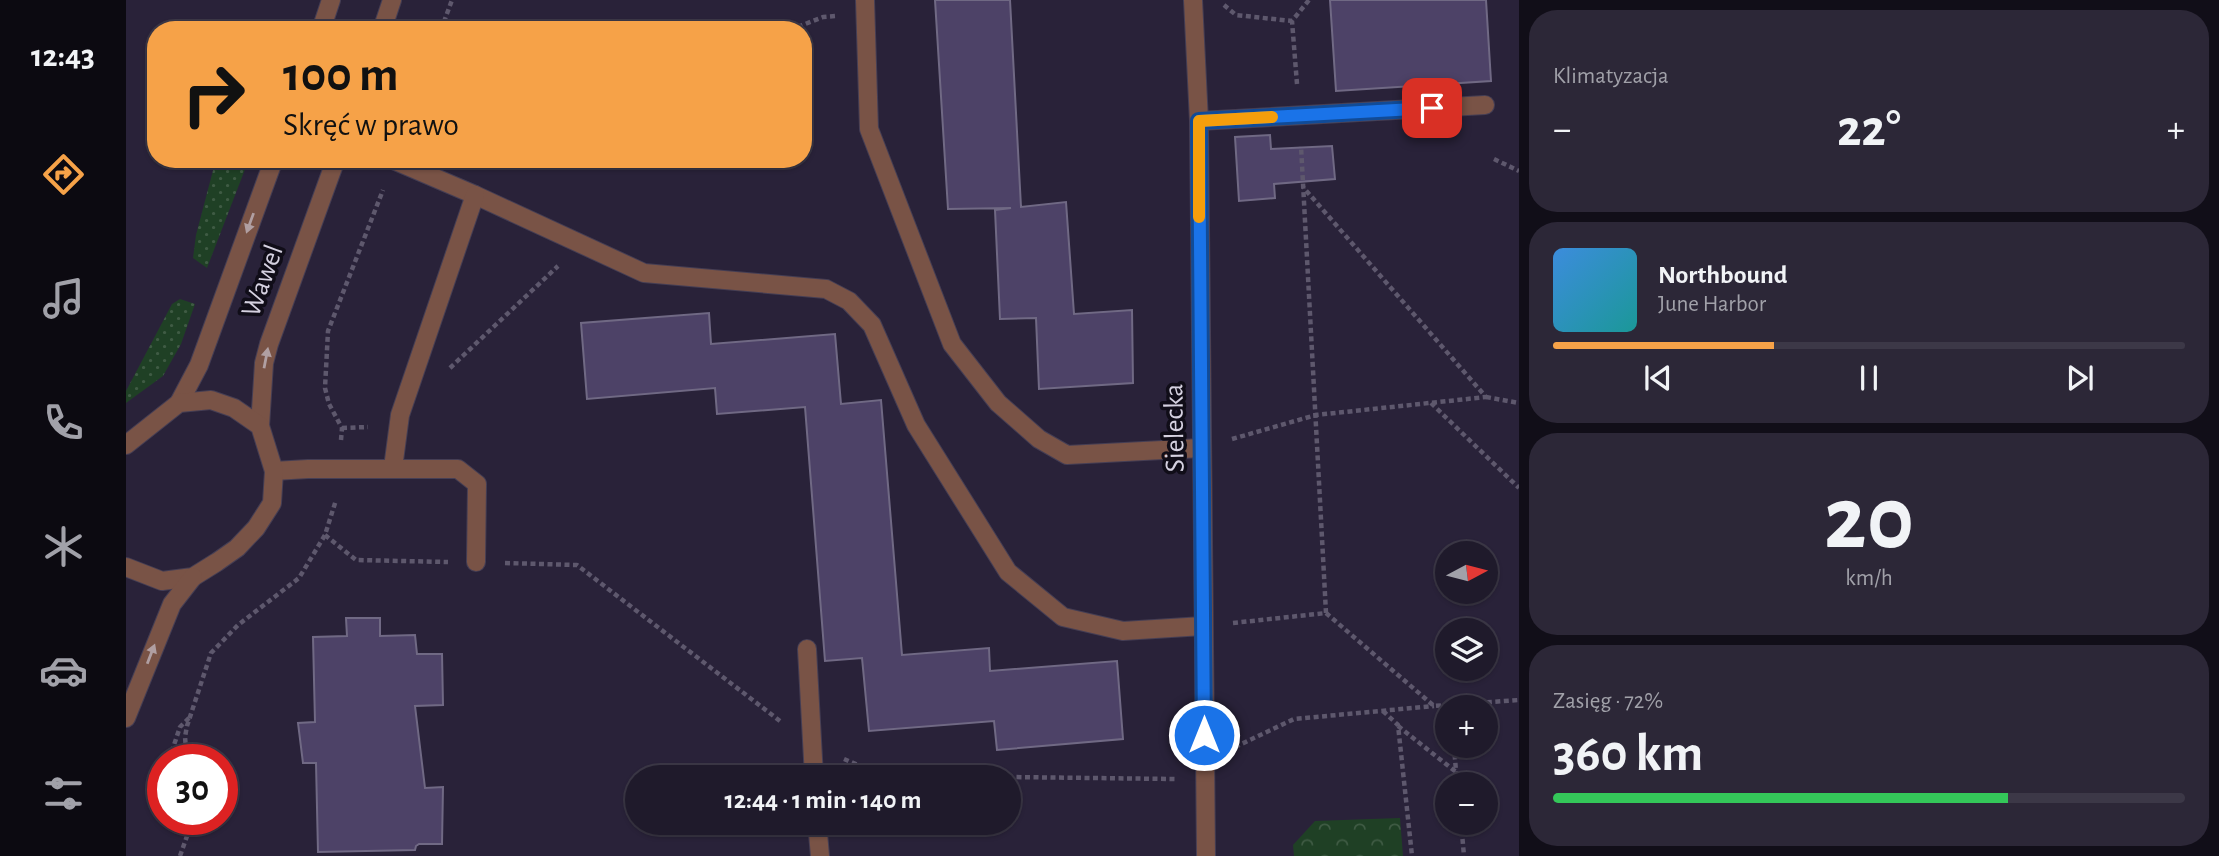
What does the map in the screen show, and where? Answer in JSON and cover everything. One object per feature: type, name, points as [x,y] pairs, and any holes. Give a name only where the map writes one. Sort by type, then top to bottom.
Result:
[{"type":"street","points":[[324,21],[331,0]]},
{"type":"street","points":[[385,21],[392,0]]},
{"type":"street","name":"Sielecka","points":[[1193,0],[1199,121],[1206,856]]},
{"type":"street","points":[[865,8],[869,129],[952,344],[982,384],[998,403],[1039,439],[1068,455],[1201,448]]},
{"type":"street","points":[[1199,121],[1485,106]]},
{"type":"street","name":"Wawel","points":[[179,403],[199,365],[271,168]]},
{"type":"street","name":"Wawel","points":[[260,426],[264,363],[269,344],[334,168]]},
{"type":"street","points":[[412,168],[644,273],[826,289],[849,301],[872,325],[916,425],[1008,572],[1063,617],[1122,631],[1203,626]]},
{"type":"street","points":[[393,468],[400,415],[475,195]]},
{"type":"street","points":[[126,444],[179,403],[211,400],[234,408],[260,426],[274,471],[272,503],[256,528],[237,548],[192,577],[172,604],[126,718]]},
{"type":"street","points":[[274,471],[458,469],[477,484],[476,562]]},
{"type":"street","points":[[126,568],[162,581],[192,577]]},
{"type":"street","points":[[807,649],[813,765]]},
{"type":"street","points":[[818,835],[820,856]]},
{"type":"path","points":[[444,21],[452,0]]},
{"type":"path","points":[[1217,0],[1236,15],[1293,21]]},
{"type":"path","points":[[1309,0],[1293,21],[1326,613],[1435,706]]},
{"type":"path","points":[[812,21],[865,8]]},
{"type":"path","points":[[1494,159],[1519,171]]},
{"type":"path","points":[[1303,187],[1486,397]]},
{"type":"path","points":[[441,377],[582,244]]},
{"type":"path","points":[[1201,448],[1316,415],[1486,397],[1519,403]]},
{"type":"path","points":[[1430,403],[1519,488]]},
{"type":"path","points":[[342,428],[378,427],[400,415]]},
{"type":"path","points":[[326,535],[356,560],[577,565],[811,745],[857,765]]},
{"type":"path","points":[[1203,626],[1326,613]]},
{"type":"path","points":[[1498,702],[1519,700]]},
{"type":"path","points":[[1383,711],[1456,772]]},
{"type":"path","points":[[174,744],[180,727],[190,717],[186,744]]},
{"type":"path","points":[[1398,725],[1412,856]]},
{"type":"path","points":[[1455,758],[1456,772]]},
{"type":"path","points":[[180,856],[187,835]]},
{"type":"path","points":[[1462,835],[1464,856]]},
{"type":"green space","points":[[214,168],[246,168],[207,268],[193,258],[196,235]]},
{"type":"green space","points":[[180,299],[195,304],[181,344],[163,376],[126,403],[126,391],[172,304]]},
{"type":"green space","points":[[1400,818],[1403,856],[1294,856],[1293,845],[1315,821]]},
{"type":"building","points":[[935,0],[1010,0],[1021,207],[1066,202],[1074,314],[1132,310],[1133,383],[1039,389],[1036,318],[1000,319],[995,210],[1011,208],[948,209]]},
{"type":"building","points":[[1330,0],[1486,0],[1491,81],[1336,91]]},
{"type":"building","points":[[1270,135],[1271,149],[1332,146],[1335,179],[1274,184],[1275,198],[1239,201],[1235,137]]},
{"type":"building","points":[[709,313],[711,344],[835,334],[841,404],[881,400],[902,655],[989,648],[990,671],[1117,661],[1123,739],[997,750],[994,721],[869,731],[862,658],[825,661],[805,407],[717,414],[715,388],[587,399],[581,323]]},
{"type":"building","points":[[346,618],[380,618],[380,636],[415,635],[417,654],[442,654],[443,705],[415,706],[425,788],[443,787],[442,844],[419,844],[415,850],[318,852],[316,763],[303,763],[298,723],[315,722],[313,637],[347,636]]},
{"type":"slow traffic","points":[[1199,217],[1199,121],[1272,117]]},
{"type":"route","points":[[1204,735],[1199,121],[1432,108]]}]
